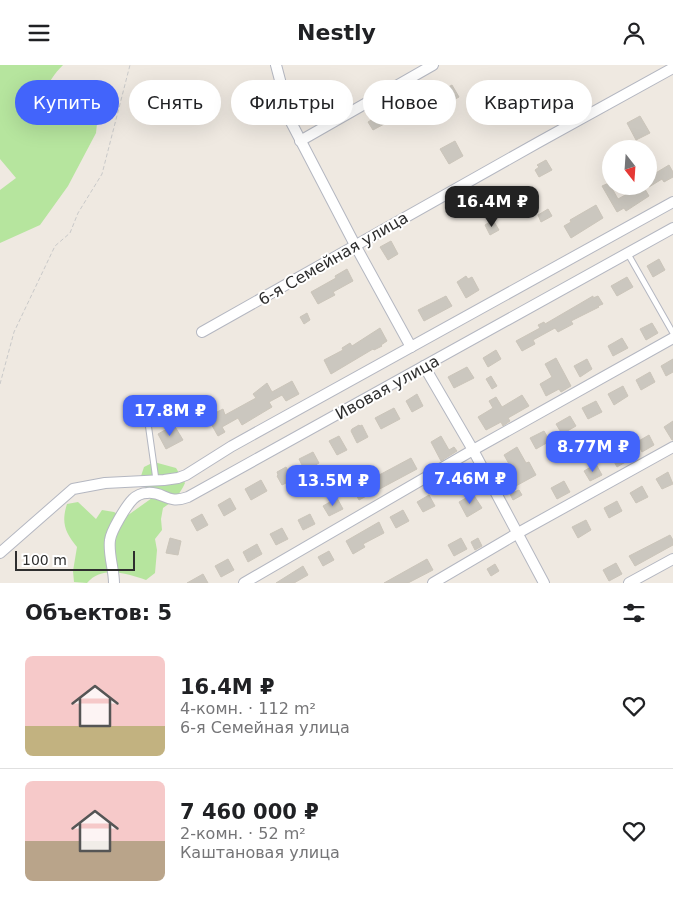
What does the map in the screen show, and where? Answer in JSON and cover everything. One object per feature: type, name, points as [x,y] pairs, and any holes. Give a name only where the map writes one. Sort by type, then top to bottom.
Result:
[{"type":"street","points":[[276,65],[290,122],[411,347]]},
{"type":"street","points":[[300,141],[433,65]]},
{"type":"street","name":"6-я Семейная улица","points":[[202,332],[673,68]]},
{"type":"street","name":"Ивовая улица","points":[[156,481],[186,475],[232,446],[673,202]]},
{"type":"street","name":"Ивовая улица","points":[[114,583],[110,548],[111,534],[131,500],[137,496],[153,493],[170,500],[179,501],[188,497],[673,228]]},
{"type":"street","points":[[244,583],[473,450],[673,339]]},
{"type":"street","points":[[424,366],[473,450],[544,583]]},
{"type":"street","points":[[432,583],[673,447]]},
{"type":"street","points":[[0,553],[73,489],[105,483],[156,481]]},
{"type":"street","points":[[629,583],[673,559]]},
{"type":"lane","points":[[628,254],[673,333]]},
{"type":"lane","points":[[148,423],[156,481]]},
{"type":"path","points":[[0,384],[14,332],[55,246],[70,233],[78,213],[102,174],[130,65]]},
{"type":"green space","points":[[0,65],[63,65],[51,80],[15,80],[15,125],[97,125],[96,133],[68,186],[40,225],[0,243],[0,190],[16,178],[0,159]]},
{"type":"green space","points":[[154,462],[176,468],[185,483],[176,497],[163,508],[162,530],[155,539],[157,550],[155,573],[146,580],[123,574],[108,573],[93,577],[87,583],[74,582],[73,571],[77,547],[65,527],[64,517],[67,504],[78,502],[96,519],[102,510],[114,512],[124,518],[152,498],[140,479],[144,467]]},
{"type":"building","points":[[640,116],[650,133],[636,140],[627,123]]},
{"type":"building","points":[[370,125],[382,125],[373,130]]},
{"type":"building","points":[[455,141],[463,156],[449,164],[440,149]]},
{"type":"building","points":[[546,160],[552,170],[539,177],[535,170],[539,167],[537,165]]},
{"type":"building","points":[[669,165],[673,172],[673,177],[664,182],[662,179],[658,181],[658,172]]},
{"type":"building","points":[[607,195],[616,195],[618,199],[625,195],[649,196],[626,211],[624,208],[617,212]]},
{"type":"building","points":[[596,205],[603,218],[571,238],[564,226],[571,222],[570,220]]},
{"type":"building","points":[[548,209],[552,216],[541,222],[538,215]]},
{"type":"building","points":[[493,220],[499,230],[490,235],[485,225]]},
{"type":"building","points":[[391,241],[398,254],[388,260],[380,247]]},
{"type":"building","points":[[659,259],[665,270],[653,277],[647,266]]},
{"type":"building","points":[[347,269],[353,281],[333,292],[335,295],[318,304],[311,292],[336,278],[335,276]]},
{"type":"building","points":[[466,276],[468,279],[472,277],[479,290],[466,298],[457,282]]},
{"type":"building","points":[[627,277],[633,287],[617,296],[611,286]]},
{"type":"building","points":[[446,296],[452,306],[424,321],[418,310]]},
{"type":"building","points":[[593,296],[593,298],[598,296],[603,304],[571,321],[573,324],[558,332],[555,328],[533,340],[535,344],[522,351],[516,341],[540,328],[538,325],[544,322],[545,324]]},
{"type":"building","points":[[307,313],[310,320],[304,324],[300,317]]},
{"type":"building","points":[[652,323],[658,333],[646,340],[640,329]]},
{"type":"building","points":[[380,328],[387,341],[382,346],[373,349],[331,374],[324,360],[343,350],[342,348],[350,343],[352,346]]},
{"type":"building","points":[[622,338],[628,348],[613,356],[608,346]]},
{"type":"building","points":[[496,350],[501,359],[488,367],[483,358]]},
{"type":"building","points":[[556,358],[571,386],[561,392],[559,389],[546,396],[540,384],[552,377],[545,364]]},
{"type":"building","points":[[587,359],[592,369],[580,377],[574,366]]},
{"type":"building","points":[[673,359],[673,372],[666,376],[661,366]]},
{"type":"building","points":[[467,367],[474,378],[454,388],[448,377]]},
{"type":"building","points":[[650,372],[655,382],[641,390],[636,380]]},
{"type":"building","points":[[491,376],[497,386],[492,389],[486,379]]},
{"type":"building","points":[[292,381],[299,394],[286,401],[282,395],[269,402],[272,407],[242,425],[238,418],[222,427],[225,432],[218,436],[206,415],[214,410],[215,413],[223,409],[225,415],[256,398],[253,394],[267,383],[272,392]]},
{"type":"building","points":[[623,386],[628,396],[614,405],[608,394]]},
{"type":"building","points":[[417,394],[423,406],[412,412],[406,401]]},
{"type":"building","points":[[522,395],[529,406],[508,418],[510,421],[503,426],[501,422],[486,430],[478,417],[493,408],[489,401],[496,397],[502,407]]},
{"type":"building","points":[[596,401],[602,412],[588,419],[582,408]]},
{"type":"building","points":[[394,408],[400,419],[381,429],[375,418]]},
{"type":"building","points":[[570,416],[576,426],[562,434],[556,424]]},
{"type":"building","points":[[673,421],[673,440],[672,440],[664,427]]},
{"type":"building","points":[[174,425],[183,440],[166,449],[158,434]]},
{"type":"building","points":[[362,425],[368,437],[357,443],[351,431]]},
{"type":"building","points":[[544,431],[550,441],[536,449],[530,438]]},
{"type":"building","points":[[649,435],[654,445],[642,452],[637,442]]},
{"type":"building","points":[[339,436],[347,450],[337,455],[329,441]]},
{"type":"building","points":[[441,436],[449,450],[454,447],[457,451],[441,461],[431,442]]},
{"type":"building","points":[[517,447],[526,463],[529,462],[536,475],[514,487],[507,474],[513,471],[504,455]]},
{"type":"building","points":[[624,450],[629,460],[617,467],[611,456]]},
{"type":"building","points":[[313,452],[319,463],[305,471],[299,459]]},
{"type":"building","points":[[411,458],[417,469],[359,500],[353,489]]},
{"type":"building","points":[[596,464],[602,475],[590,481],[584,471]]},
{"type":"building","points":[[286,467],[295,483],[290,486],[288,482],[282,485],[277,476],[277,472]]},
{"type":"building","points":[[472,468],[475,473],[465,479],[462,474]]},
{"type":"building","points":[[668,472],[673,484],[662,489],[656,479]]},
{"type":"building","points":[[261,480],[267,491],[251,500],[245,489]]},
{"type":"building","points":[[564,481],[570,492],[557,499],[551,488]]},
{"type":"building","points":[[642,486],[648,497],[636,503],[630,493]]},
{"type":"building","points":[[519,490],[522,495],[513,500],[510,494]]},
{"type":"building","points":[[473,494],[482,508],[467,517],[459,502]]},
{"type":"building","points":[[429,495],[435,506],[423,512],[417,502]]},
{"type":"building","points":[[230,498],[236,509],[224,516],[218,505]]},
{"type":"building","points":[[337,498],[343,509],[329,516],[323,506]]},
{"type":"building","points":[[617,501],[622,511],[609,518],[604,508]]},
{"type":"building","points":[[403,510],[409,521],[396,528],[390,517]]},
{"type":"building","points":[[202,514],[208,525],[197,531],[191,520]]},
{"type":"building","points":[[310,514],[315,524],[303,530],[298,520]]},
{"type":"building","points":[[586,520],[591,530],[578,538],[572,527]]},
{"type":"building","points":[[379,522],[384,533],[363,544],[365,547],[353,554],[346,541]]},
{"type":"building","points":[[282,528],[288,539],[276,545],[270,534]]},
{"type":"building","points":[[670,535],[673,545],[635,566],[629,556]]},
{"type":"building","points":[[170,538],[181,541],[178,555],[166,553]]},
{"type":"building","points":[[461,538],[467,549],[454,556],[448,545]]},
{"type":"building","points":[[478,538],[482,546],[475,550],[471,542]]},
{"type":"building","points":[[257,544],[262,554],[248,562],[243,552]]},
{"type":"building","points":[[329,551],[334,560],[323,566],[318,557]]},
{"type":"building","points":[[228,559],[234,570],[221,577],[215,566]]},
{"type":"building","points":[[427,559],[433,570],[408,583],[384,583]]},
{"type":"building","points":[[616,563],[622,574],[609,581],[603,570]]},
{"type":"building","points":[[495,564],[499,571],[491,576],[487,569]]},
{"type":"building","points":[[303,566],[308,575],[294,583],[276,583]]},
{"type":"building","points":[[203,574],[208,583],[187,583]]}]
